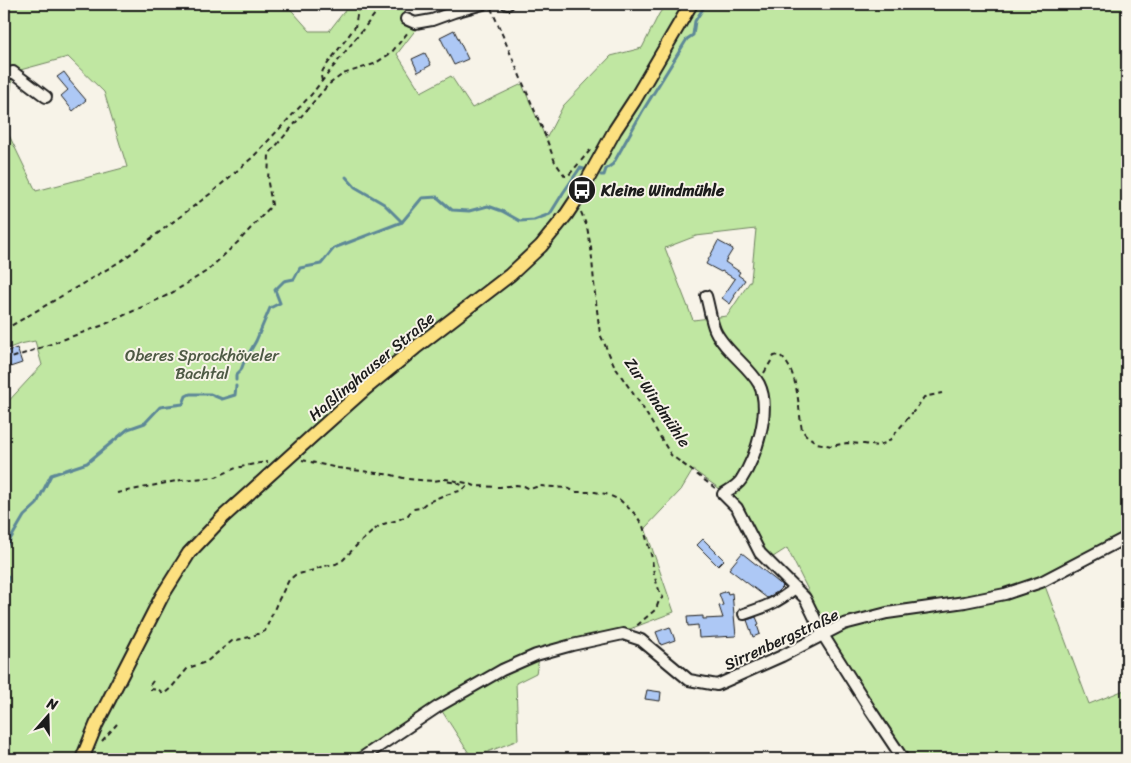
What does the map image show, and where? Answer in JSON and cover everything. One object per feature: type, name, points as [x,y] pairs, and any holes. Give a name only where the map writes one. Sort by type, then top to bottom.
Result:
[{"type":"main road","name":"Haßlinghauser Straße","points":[[82,759],[96,725],[153,614],[189,553],[224,516],[284,460],[387,371],[510,275],[541,246],[578,197],[615,130],[691,4]]},
{"type":"street","points":[[410,21],[432,20],[483,4]]},
{"type":"street","points":[[4,75],[13,72],[46,98]]},
{"type":"street","points":[[706,296],[715,330],[759,384],[763,396],[764,409],[761,433],[750,462],[740,482],[723,494],[737,508],[760,554],[805,598],[823,635],[903,759]]},
{"type":"street","name":"Sirrenbergstraße","points":[[623,634],[641,640],[689,680],[717,685],[782,656],[844,624],[887,613],[965,602],[1005,594],[1041,582],[1127,537]]},
{"type":"street","points":[[744,614],[773,604],[795,588]]},
{"type":"street","points":[[360,759],[438,706],[502,670],[536,655],[623,634]]},
{"type":"path","points":[[328,85],[322,81],[323,70],[355,28],[359,4]]},
{"type":"path","points":[[4,330],[121,261],[210,194],[253,157],[311,95],[383,4]]},
{"type":"path","points":[[489,4],[555,162],[565,176],[568,176],[594,145]]},
{"type":"path","points":[[4,360],[101,326],[170,294],[207,271],[240,240],[272,205],[268,183],[269,154],[328,85],[343,74],[374,64],[392,53],[410,21]]},
{"type":"path","name":"Zur Windmühle","points":[[578,197],[590,241],[600,334],[615,367],[643,408],[671,455],[723,494]]},
{"type":"path","points":[[759,384],[774,356],[779,355],[790,369],[794,380],[802,430],[817,443],[832,446],[847,443],[877,446],[888,442],[924,397],[942,393]]},
{"type":"path","points":[[117,493],[181,480],[216,477],[236,468],[254,464],[296,459],[407,479],[433,481],[446,479],[483,487],[508,487],[516,485],[530,489],[539,486],[567,488],[576,492],[606,494],[620,500],[636,514],[643,526],[652,558],[654,575],[663,597],[656,609],[648,617],[623,634]]},
{"type":"path","points":[[153,681],[150,689],[159,690],[164,694],[188,668],[206,662],[232,641],[265,631],[289,580],[323,566],[336,564],[343,560],[380,525],[398,520],[426,503],[463,490],[466,487],[450,481],[440,480]]},
{"type":"green space","name":"Oberes Sprockhöveler Bachtal","points":[[4,4],[286,4],[310,31],[329,31],[350,4],[404,4],[404,13],[418,19],[417,28],[397,54],[421,92],[451,76],[472,108],[522,84],[546,139],[563,106],[611,56],[642,48],[666,4],[1127,4],[1127,532],[1042,578],[1089,704],[1127,689],[1127,759],[907,759],[833,644],[787,548],[770,559],[762,553],[737,501],[693,470],[681,490],[645,528],[674,612],[622,632],[536,652],[356,759],[4,759],[4,406],[42,365],[35,341],[4,350]],"holes":[[[68,57],[104,92],[127,167],[36,191],[6,129],[13,72]],[[756,229],[751,280],[727,316],[693,320],[665,248],[696,236]]]},
{"type":"green space","points":[[539,659],[536,673],[516,683],[518,740],[472,758],[440,708],[503,672]]},
{"type":"building","points":[[454,30],[468,59],[454,65],[440,37]]},
{"type":"building","points":[[425,53],[431,65],[418,72],[412,59]]},
{"type":"building","points":[[64,72],[86,100],[73,111],[61,96],[68,90],[57,77]]},
{"type":"building","points":[[718,241],[733,249],[725,262],[740,272],[738,275],[745,280],[730,304],[722,298],[735,279],[706,264]]},
{"type":"building","points":[[17,348],[22,363],[10,367],[5,352]]},
{"type":"building","points":[[703,539],[724,560],[718,566],[697,545]]},
{"type":"building","points":[[742,553],[783,586],[767,598],[729,569]]},
{"type":"building","points":[[727,591],[728,594],[732,593],[736,636],[699,638],[698,625],[688,626],[687,617],[703,616],[703,619],[723,618],[719,606],[723,605],[719,594]]},
{"type":"building","points":[[756,617],[760,634],[753,637],[747,620]]},
{"type":"building","points":[[670,627],[675,640],[661,645],[656,632]]},
{"type":"building","points":[[647,690],[661,692],[660,701],[645,699]]},
{"type":"waterway","points":[[601,175],[604,175],[606,169],[613,164],[642,112],[687,39],[693,35],[695,21],[706,4]]},
{"type":"waterway","points":[[236,380],[236,375],[241,370],[256,341],[270,308],[280,303],[275,290],[284,281],[294,279],[300,268],[321,264],[334,248],[402,222],[422,198],[437,197],[452,210],[469,211],[488,206],[520,221],[534,220],[550,214],[580,168],[584,169]]},
{"type":"waterway","points":[[346,177],[355,187],[384,204],[402,222]]},
{"type":"waterway","points":[[4,550],[24,516],[36,505],[51,475],[87,463],[128,429],[145,423],[160,407],[183,404],[186,396],[190,394],[210,394],[222,399],[235,395],[236,386]]},
{"type":"waterway","points":[[4,572],[8,577],[5,595],[4,626]]},
{"type":"place","name":"Kleine Windmühle","points":[[582,190]]}]
